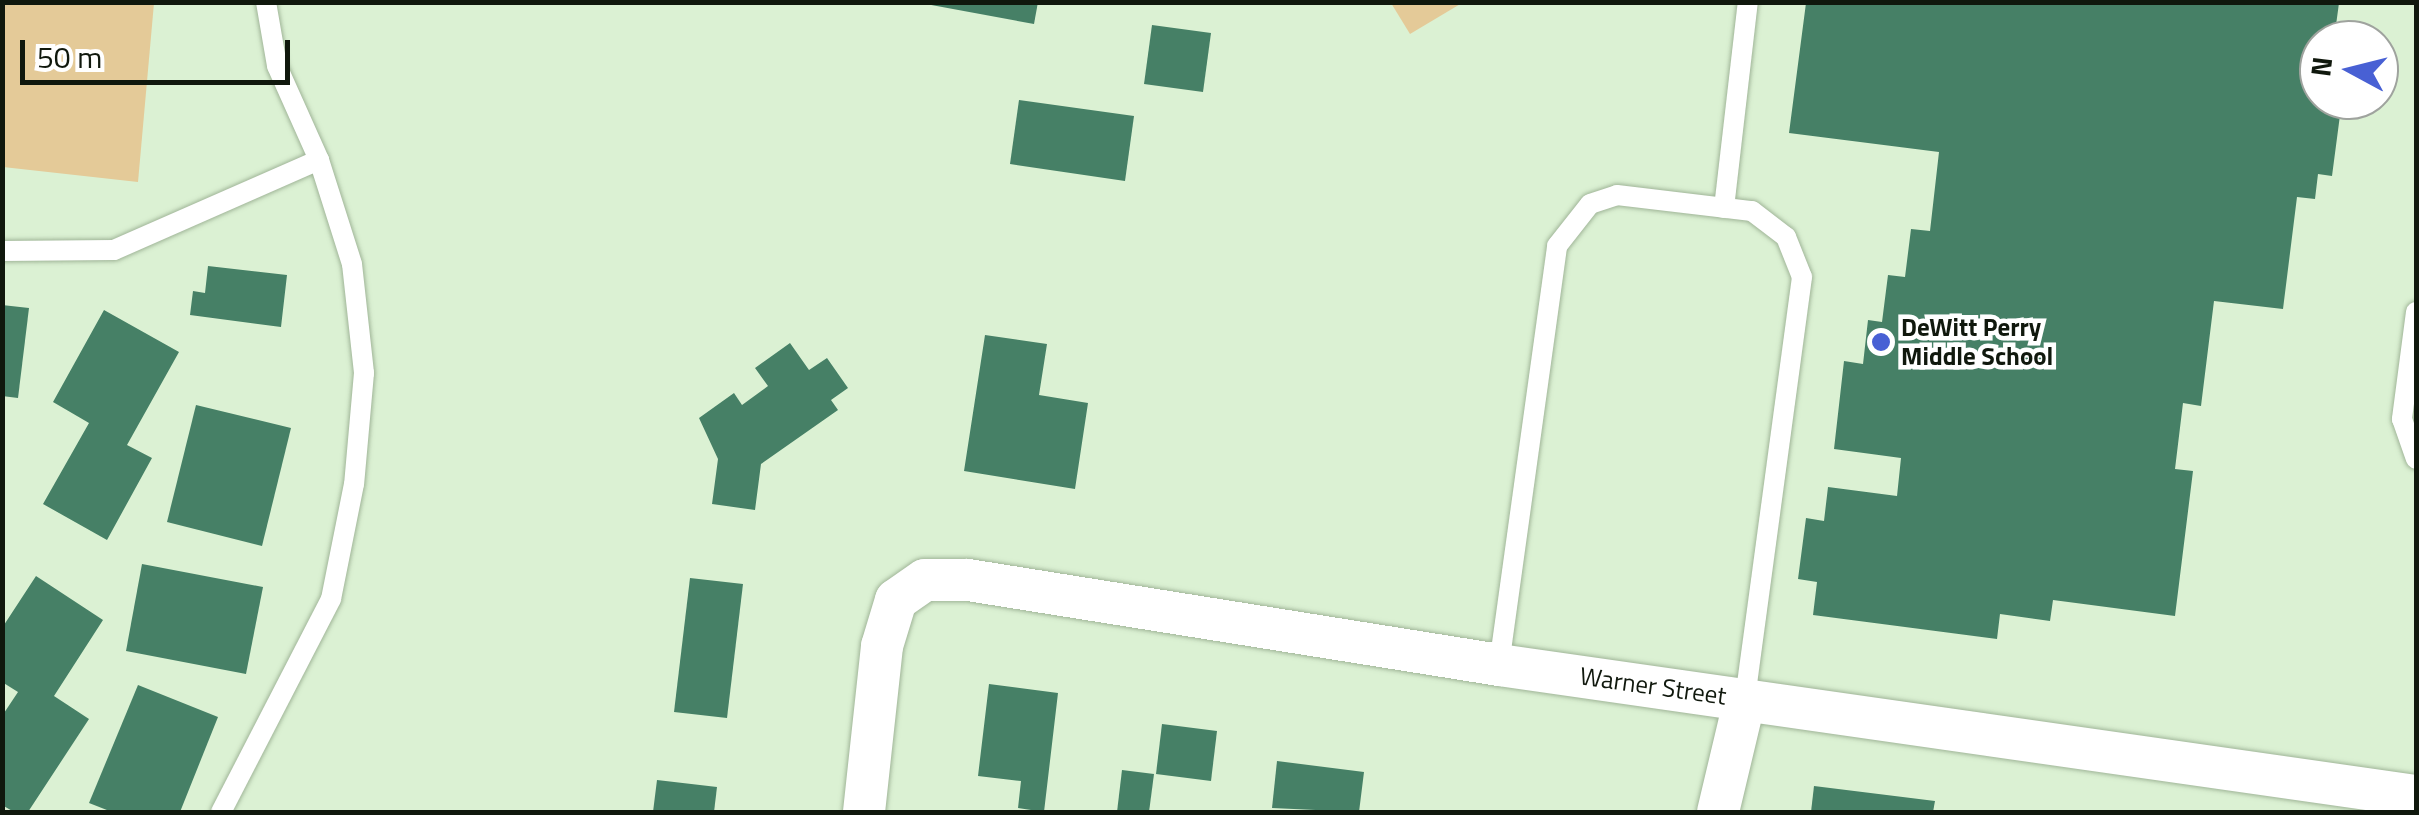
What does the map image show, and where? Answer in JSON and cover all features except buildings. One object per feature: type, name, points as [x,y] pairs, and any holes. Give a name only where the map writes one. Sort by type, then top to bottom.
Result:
[{"type":"street","name":"Warner Street","points":[[864,812],[882,646],[896,600],[925,580],[968,580],[1499,665],[2416,796]]},
{"type":"street","points":[[1718,812],[1745,699]]},
{"type":"lane","points":[[222,812],[331,599],[354,484],[364,373],[352,264],[319,160],[277,66],[266,2]]},
{"type":"lane","points":[[1724,208],[1748,2]]},
{"type":"lane","points":[[2,251],[114,250],[319,160]]},
{"type":"lane","points":[[1499,665],[1557,246],[1590,204],[1617,194],[1752,211],[1786,237],[1802,277],[1745,699]]},
{"type":"lane","points":[[2416,312],[2402,418],[2416,459]]},
{"type":"shaded area","points":[[3,2],[154,3],[138,182],[3,167]]},
{"type":"shaded area","points":[[1391,3],[1462,3],[1410,34]]},
{"type":"place","name":"DeWitt Perry Middle School","points":[[1881,342]]}]
